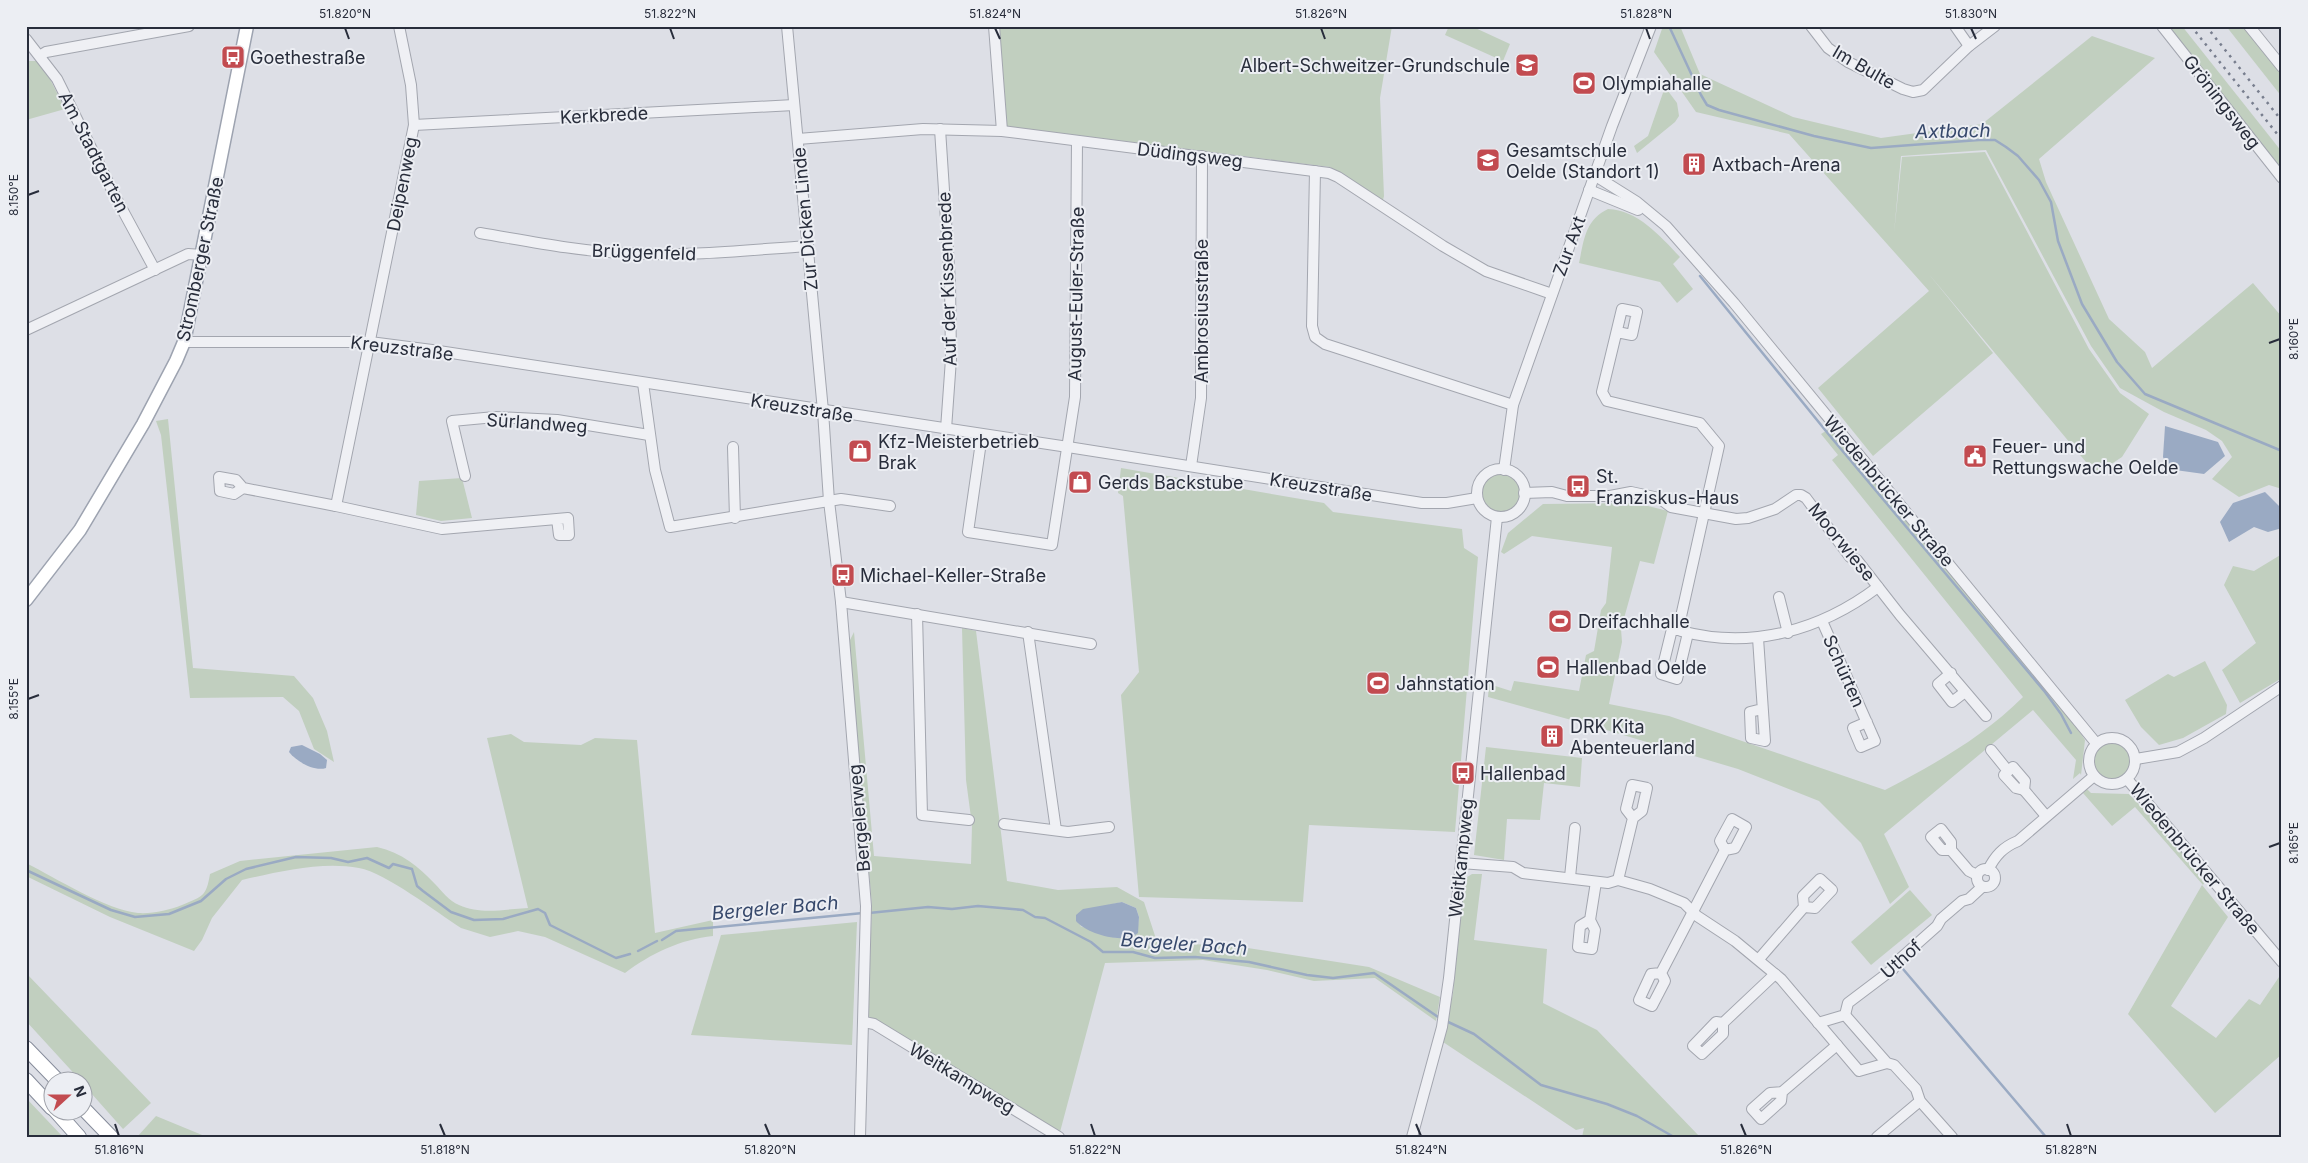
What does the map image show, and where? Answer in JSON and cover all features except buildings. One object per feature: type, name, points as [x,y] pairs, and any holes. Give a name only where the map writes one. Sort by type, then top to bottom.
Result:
[{"type":"highway","points":[[26,1048],[47,1070]]},
{"type":"highway","points":[[26,1080],[42,1097]]},
{"type":"highway","points":[[92,1117],[108,1134]]},
{"type":"highway","points":[[64,1120],[80,1137]]},
{"type":"main road","name":"Stromberger Straße","points":[[26,600],[80,530],[162,389],[184,342],[246,26]]},
{"type":"street","points":[[41,55],[46,52],[189,26]]},
{"type":"street","name":"Deipenweg","points":[[336,506],[414,125],[411,85],[398,26]]},
{"type":"street","name":"Zur Dicken Linde","points":[[787,26],[823,411]]},
{"type":"street","points":[[994,26],[1002,131]]},
{"type":"street","name":"Zur Axt","points":[[1504,470],[1513,405],[1594,175],[1652,26]]},
{"type":"street","name":"Im Bulte","points":[[1811,26],[1828,48],[1848,62],[1903,90],[1913,92],[1923,90],[1969,46],[1995,26]]},
{"type":"street","points":[[1955,26],[1969,46]]},
{"type":"street","name":"Gröningsweg","points":[[2162,26],[2282,178]]},
{"type":"street","points":[[2249,26],[2282,67]]},
{"type":"street","name":"Am Stadtgarten","points":[[26,39],[41,55],[57,79],[115,196],[155,270]]},
{"type":"street","name":"Kerkbrede","points":[[414,125],[794,105]]},
{"type":"street","name":"Düdingsweg","points":[[798,140],[940,129],[1002,131],[1315,170],[1338,176],[1443,246],[1486,271],[1552,294]]},
{"type":"street","name":"Auf der Kissenbrede","points":[[940,129],[950,282],[951,350],[946,429]]},
{"type":"street","name":"August-Euler-Straße","points":[[982,435],[968,532],[1052,545],[1068,447],[1077,361],[1077,141]]},
{"type":"street","name":"Ambrosiusstraße","points":[[1191,466],[1201,398],[1202,156]]},
{"type":"street","points":[[1315,170],[1312,326],[1315,338],[1325,344],[1513,405]]},
{"type":"street","name":"Wiedenbrücker Straße","points":[[1594,175],[1647,210],[1666,226],[1678,242],[1734,303],[2096,743]]},
{"type":"street","name":"Wiedenbrücker Straße","points":[[1589,190],[1633,206],[1678,242]]},
{"type":"street","name":"Brüggenfeld","points":[[480,233],[575,250],[625,253],[715,253],[808,246]]},
{"type":"street","points":[[26,330],[188,254],[202,255]]},
{"type":"street","name":"Schürten","points":[[1617,332],[1602,392],[1607,401],[1700,423],[1719,446],[1703,514],[1683,632],[1726,638],[1758,638],[1788,633],[1822,621],[1854,605],[1878,587]]},
{"type":"street","name":"Kreuzstraße","points":[[184,342],[370,342],[1068,447],[1422,503],[1447,503],[1477,498]]},
{"type":"street","points":[[643,383],[655,470],[670,526],[735,518],[842,499],[890,506]]},
{"type":"street","name":"Bergelerweg","points":[[823,411],[829,501],[841,602],[867,919],[860,1137]]},
{"type":"street","name":"Sürlandweg","points":[[466,476],[452,421],[495,417],[557,420],[649,435]]},
{"type":"street","points":[[733,447],[735,518]]},
{"type":"street","points":[[1497,470],[1510,471],[1521,480],[1524,493],[1519,508],[1512,514],[1496,516],[1484,510],[1477,498],[1478,486],[1485,476],[1497,470]]},
{"type":"street","points":[[243,488],[442,529],[557,519]]},
{"type":"street","name":"Moorwiese","points":[[1524,493],[1552,492],[1567,496],[1610,496],[1630,492],[1659,498],[1671,506],[1703,514],[1736,519],[1748,518],[1775,509],[1796,495],[1801,495],[1850,557],[1856,560],[1942,666],[1951,673],[1986,716]]},
{"type":"street","name":"Weitkampweg","points":[[1412,1137],[1444,1014],[1496,516]]},
{"type":"street","points":[[1779,597],[1788,633]]},
{"type":"street","points":[[841,602],[1091,644]]},
{"type":"street","points":[[917,614],[922,815],[969,820]]},
{"type":"street","name":"Schürten","points":[[1822,621],[1867,722]]},
{"type":"street","points":[[1028,632],[1056,830]]},
{"type":"street","points":[[1758,638],[1762,709]]},
{"type":"street","points":[[1951,673],[1938,684],[1952,702],[1966,692]]},
{"type":"street","name":"Wiedenbrücker Straße","points":[[2136,760],[2178,752],[2204,738],[2282,686]]},
{"type":"street","points":[[2109,738],[2119,738],[2133,750],[2136,760],[2133,772],[2127,779],[2117,784],[2110,785],[2102,782],[2094,776],[2089,767],[2089,757],[2096,743],[2109,738]]},
{"type":"street","points":[[1991,750],[2008,771],[2013,767],[2024,781],[2024,790],[2046,816]]},
{"type":"street","points":[[1988,870],[1994,857],[2008,845],[2018,841],[2094,776]]},
{"type":"street","name":"Wiedenbrücker Straße","points":[[2127,779],[2282,962]]},
{"type":"street","points":[[1618,880],[1633,818]]},
{"type":"street","points":[[1004,824],[1068,832],[1109,827]]},
{"type":"street","points":[[1570,877],[1575,828]]},
{"type":"street","points":[[1661,973],[1725,850]]},
{"type":"street","points":[[1951,850],[1969,871],[1977,875]]},
{"type":"street","points":[[1461,863],[1513,868],[1522,872],[1596,882],[1608,883],[1618,880],[1650,889],[1684,903],[1692,911],[1759,959],[1775,974],[1859,1071],[1886,1063],[1894,1065],[1916,1089],[1920,1101],[1952,1137]]},
{"type":"street","points":[[1983,870],[1988,870],[1994,875],[1993,883],[1986,888],[1982,887],[1977,880],[1977,875],[1983,870]]},
{"type":"street","points":[[1590,920],[1596,882]]},
{"type":"street","name":"Uthof","points":[[1845,1015],[1848,1003],[1893,969],[1900,958],[1937,926],[1942,919],[1982,887]]},
{"type":"street","points":[[1759,959],[1804,907]]},
{"type":"street","points":[[1723,1023],[1775,974]]},
{"type":"street","points":[[1818,1023],[1845,1015],[1886,1063]]},
{"type":"street","name":"Weitkampweg","points":[[864,1022],[874,1024],[1059,1137]]},
{"type":"street","points":[[1782,1092],[1837,1045]]},
{"type":"street","points":[[1877,1137],[1920,1101]]},
{"type":"green space","points":[[999,26],[1392,26],[1380,98],[1383,200],[1330,167],[1005,126]]},
{"type":"green space","points":[[1449,26],[1471,26],[1510,44],[1503,61],[1445,35]]},
{"type":"green space","points":[[1663,26],[1680,26],[1700,74],[1793,117],[1881,138],[1982,124],[2092,36],[2155,58],[2039,159],[2046,182],[2109,319],[2145,352],[2152,368],[2253,283],[2282,317],[2282,489],[2269,485],[2239,497],[2212,479],[2232,457],[2222,441],[2206,430],[2164,412],[2120,388],[2091,346],[1986,150],[1901,156],[1894,233],[1902,157],[1985,152],[2089,349],[2120,393],[2149,414],[2122,457],[2096,474],[1928,273],[1993,353],[1873,456],[1818,388],[1929,291],[1789,134],[1696,112],[1654,52]]},
{"type":"green space","points":[[2169,26],[2182,26],[2282,152],[2282,172]]},
{"type":"green space","points":[[2226,26],[2244,26],[2282,74],[2282,97]]},
{"type":"green space","points":[[26,52],[29,61],[41,61],[65,109],[26,120]]},
{"type":"green space","points":[[1665,87],[1677,103],[1679,116],[1675,122],[1637,153],[1634,146],[1648,136]]},
{"type":"green space","points":[[1608,209],[1629,214],[1657,233],[1680,257],[1673,264],[1693,289],[1677,303],[1660,282],[1579,263],[1584,239],[1590,225],[1594,219]]},
{"type":"green space","points":[[168,419],[193,668],[294,676],[313,698],[327,731],[334,762],[314,749],[299,711],[283,697],[190,698],[161,435],[156,421]]},
{"type":"green space","points":[[1829,429],[1832,430],[2072,720],[2085,740],[2081,775],[2080,773],[2073,779],[2076,760],[2033,710],[1884,834],[1909,887],[1890,904],[1861,843],[1819,801],[1738,769],[1488,697],[1489,684],[1511,691],[1514,681],[1579,691],[1586,655],[1594,651],[1601,610],[1606,603],[1612,547],[1532,536],[1504,554],[1501,552],[1508,533],[1543,504],[1636,503],[1668,511],[1654,564],[1640,561],[1621,629],[1622,642],[1609,704],[1669,716],[1885,790],[1940,760],[1992,725],[2023,697],[1832,460],[1838,455],[1821,434]]},
{"type":"green space","points":[[1121,468],[1324,503],[1333,512],[1462,529],[1464,548],[1478,557],[1455,832],[1309,825],[1303,902],[1139,897],[1121,695],[1139,672],[1123,496],[1118,493]]},
{"type":"green space","points":[[1501,474],[1514,480],[1520,493],[1514,506],[1501,512],[1488,506],[1482,493],[1488,480]]},
{"type":"green space","points":[[462,478],[472,518],[441,521],[416,515],[419,481]]},
{"type":"green space","points":[[2282,554],[2282,678],[2240,703],[2222,670],[2256,643],[2224,585],[2233,566],[2254,571]]},
{"type":"green space","points":[[962,628],[976,631],[1007,881],[1058,890],[1117,887],[1144,902],[1158,945],[1222,944],[1369,967],[1440,997],[1436,1021],[1375,978],[1314,981],[1267,970],[1203,960],[1105,963],[1060,1132],[868,1016],[872,906],[849,642],[854,632],[874,856],[971,864],[972,825],[966,780]],"holes":[[[1122,902],[1136,908],[1139,917],[1137,933],[1116,938],[1080,926],[1100,907]]]},
{"type":"green space","points":[[2205,661],[2227,705],[2226,714],[2183,738],[2159,745],[2141,727],[2125,700],[2168,674],[2174,677]]},
{"type":"green space","points":[[511,734],[524,742],[581,745],[595,738],[637,740],[655,933],[713,920],[713,936],[689,940],[666,949],[625,973],[545,937],[518,931],[490,937],[461,928],[383,877],[359,868],[330,866],[300,868],[242,880],[212,918],[202,940],[194,951],[110,917],[26,876],[26,863],[96,900],[125,911],[149,913],[182,905],[199,897],[205,892],[210,874],[240,861],[377,847],[409,861],[459,905],[484,911],[528,908],[487,738]]},
{"type":"green space","points":[[2112,743],[2119,744],[2125,748],[2129,754],[2129,768],[2125,774],[2119,778],[2112,779],[2105,778],[2099,774],[2095,768],[2094,761],[2095,754],[2099,748],[2105,744]]},
{"type":"green space","points":[[1486,747],[1582,758],[1580,787],[1544,783],[1540,820],[1507,819],[1504,860],[1474,855]]},
{"type":"green space","points":[[2087,789],[2091,793],[2129,794],[2158,824],[2206,880],[2203,885],[2135,807],[2112,826],[2083,793]]},
{"type":"green space","points":[[1472,874],[1482,874],[1474,940],[1547,949],[1543,1003],[1597,1030],[1700,1137],[1582,1137],[1584,1128],[1576,1130],[1443,1042],[1453,993],[1464,879]]},
{"type":"green space","points":[[2202,885],[2228,917],[2171,1006],[2216,1038],[2249,999],[2260,1005],[2279,977],[2282,980],[2282,1054],[2215,1113],[2128,1014]]},
{"type":"green space","points":[[1910,890],[1932,915],[1871,965],[1851,942]]},
{"type":"green space","points":[[857,922],[852,1045],[691,1035],[721,935]]},
{"type":"green space","points":[[26,973],[151,1103],[123,1129],[92,1094],[92,1070],[71,1070],[26,1021]]},
{"type":"green space","points":[[26,1098],[42,1115],[42,1120],[47,1120],[63,1137],[26,1137]]},
{"type":"green space","points":[[156,1116],[207,1137],[137,1137]]},
{"type":"water","points":[[2165,426],[2218,442],[2225,456],[2204,474],[2168,469],[2163,457]]},
{"type":"water","points":[[2265,492],[2282,509],[2282,528],[2268,532],[2254,527],[2229,542],[2220,522],[2233,503]]},
{"type":"water","points":[[302,745],[320,754],[327,760],[326,768],[321,769],[306,765],[289,752],[291,747]]},
{"type":"water","points":[[1122,902],[1136,908],[1139,917],[1138,933],[1132,936],[1115,938],[1097,934],[1081,926],[1076,921],[1076,915],[1083,909]]},
{"type":"waterway","name":"Axtbach","points":[[1669,26],[1701,95],[1707,105],[1719,110],[1814,136],[1871,148],[1979,140],[1995,140],[2006,147],[2018,156],[2039,180],[2051,202],[2058,241],[2082,304],[2117,362],[2145,394],[2282,451]]},
{"type":"waterway","points":[[1700,276],[1830,436],[2045,692],[2061,714],[2071,733]]},
{"type":"waterway","name":"Bergeler Bach","points":[[26,870],[111,910],[135,917],[169,914],[201,901],[226,879],[246,869],[296,857],[331,858],[348,862],[367,858],[389,868],[393,864],[412,869],[417,886],[451,912],[474,920],[503,919],[538,909],[545,913],[550,925],[616,958],[630,954]]},
{"type":"waterway","name":"Bergeler Bach","points":[[869,913],[928,907],[952,909],[978,906],[1023,910],[1035,917],[1045,918],[1091,942],[1103,952],[1133,952],[1155,958],[1195,957],[1249,962],[1307,975],[1333,978],[1374,973],[1441,1019]]},
{"type":"waterway","name":"Bergeler Bach","points":[[662,940],[676,931],[863,913]]},
{"type":"waterway","name":"Bergeler Bach","points":[[638,951],[657,941]]},
{"type":"waterway","points":[[1903,969],[2046,1137]]},
{"type":"waterway","name":"Bergeler Bach","points":[[1446,1021],[1474,1034],[1541,1085],[1607,1104],[1637,1116],[1674,1137]]},
{"type":"railway","points":[[2191,26],[2282,140]]},
{"type":"railway","points":[[2206,26],[2282,121]]},
{"type":"place","name":"Goethestraße","points":[[233,57]]},
{"type":"place","name":"Albert-Schweitzer-Grundschule","points":[[1527,65]]},
{"type":"place","name":"Olympiahalle","points":[[1584,83]]},
{"type":"place","name":"Gesamtschule Oelde (Standort 1)","points":[[1488,160]]},
{"type":"place","name":"Axtbach-Arena","points":[[1694,164]]},
{"type":"place","name":"Kfz-Meisterbetrieb Brak","points":[[860,451]]},
{"type":"place","name":"Feuer- und Rettungswache Oelde","points":[[1975,456]]},
{"type":"place","name":"Gerds Backstube","points":[[1080,482]]},
{"type":"place","name":"St. Franziskus-Haus","points":[[1578,486]]},
{"type":"place","name":"Michael-Keller-Straße","points":[[843,575]]},
{"type":"place","name":"Dreifachhalle","points":[[1560,621]]},
{"type":"place","name":"Hallenbad Oelde","points":[[1548,667]]},
{"type":"place","name":"Jahnstation","points":[[1378,683]]},
{"type":"place","name":"DRK Kita Abenteuerland","points":[[1552,736]]},
{"type":"place","name":"Hallenbad","points":[[1463,773]]}]
